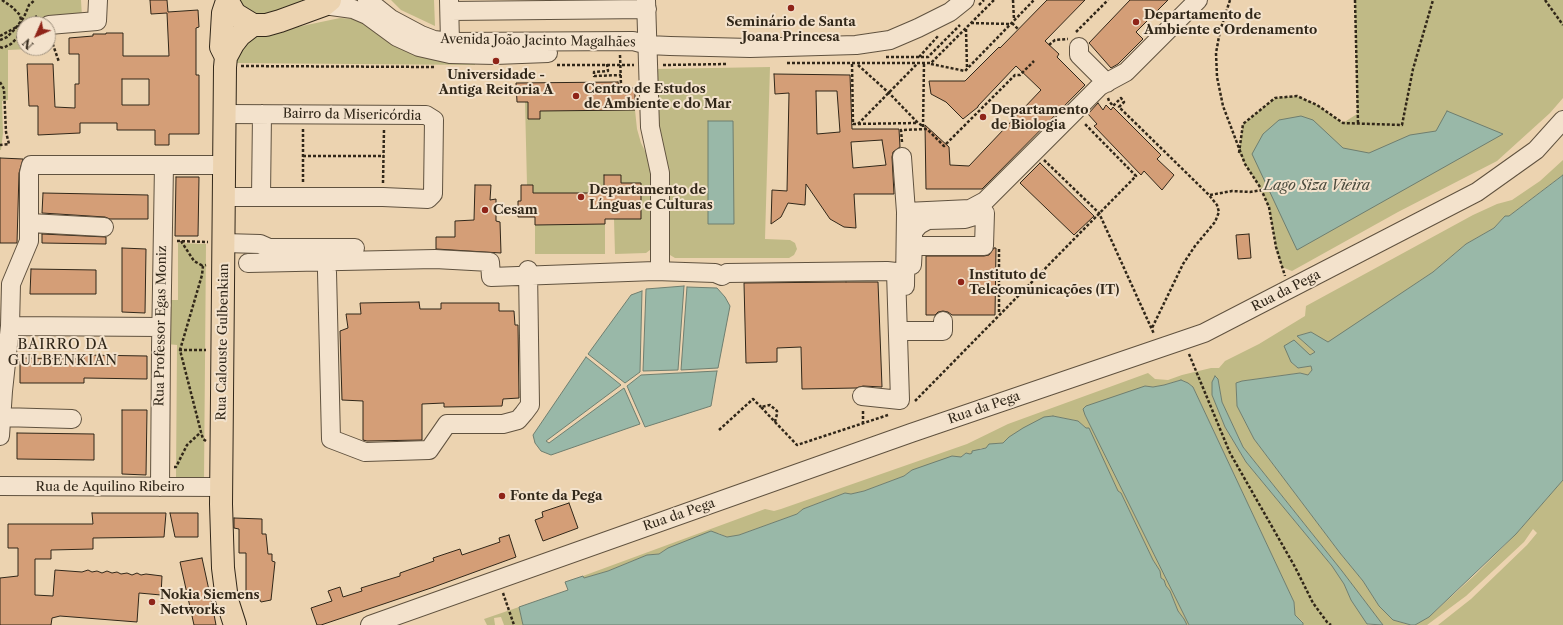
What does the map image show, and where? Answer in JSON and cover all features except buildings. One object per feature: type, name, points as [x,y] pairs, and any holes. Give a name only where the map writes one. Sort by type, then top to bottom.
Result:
[{"type":"main road","points":[[227,1],[235,14],[253,24],[266,25],[327,3]]},
{"type":"main road","name":"Rua Calouste Gulbenkian","points":[[227,1],[223,13],[221,47],[233,61],[224,114],[225,196],[213,267],[223,568],[227,600],[235,625]]},
{"type":"main road","points":[[233,61],[240,36],[253,24]]},
{"type":"street","points":[[56,21],[97,21],[98,0]]},
{"type":"street","name":"Avenida João Jacinto Magalhães","points":[[367,0],[392,18],[421,35],[434,40],[450,42],[633,41],[648,44],[750,48],[856,45],[890,40],[950,12],[965,0]]},
{"type":"street","points":[[1107,89],[1198,0]]},
{"type":"street","name":"Avenida João Jacinto Magalhães","points":[[327,3],[353,9],[367,15],[397,37],[419,46],[450,54],[496,61],[633,50],[648,44]]},
{"type":"street","points":[[450,42],[450,6],[646,5],[650,127],[660,173],[660,263]]},
{"type":"street","points":[[1078,47],[1079,55],[1107,89]]},
{"type":"street","points":[[906,212],[970,210],[985,201],[1100,86],[1107,89]]},
{"type":"street","name":"Bairro da Misericórdia","points":[[224,114],[426,115],[434,120],[433,194],[428,199],[383,197],[225,196]]},
{"type":"street","points":[[261,197],[262,114]]},
{"type":"street","name":"Rua da Pega","points":[[370,625],[904,436],[1204,333],[1477,192],[1536,150],[1563,120]]},
{"type":"street","points":[[902,158],[910,259]]},
{"type":"street","points":[[0,436],[10,326],[11,284],[29,241],[29,173],[31,165],[224,165]]},
{"type":"street","name":"Rua Professor Egas Moniz","points":[[160,487],[164,165]]},
{"type":"street","points":[[903,405],[905,331],[913,232],[919,225],[928,220],[965,219],[985,213],[998,200]]},
{"type":"street","points":[[906,212],[919,225]]},
{"type":"street","points":[[248,263],[435,259],[490,262],[491,277],[528,272],[660,263],[688,264],[694,262],[709,262],[715,264],[910,259],[984,246],[985,213]]},
{"type":"street","points":[[30,223],[104,227]]},
{"type":"street","points":[[218,242],[260,244],[269,248],[416,249]]},
{"type":"street","points":[[213,267],[326,272],[490,270]]},
{"type":"street","points":[[528,272],[655,271],[715,273],[722,276],[727,272],[887,274],[896,272],[903,405]]},
{"type":"street","points":[[326,272],[328,283],[331,439],[365,452],[429,450],[447,424],[503,424],[518,420],[524,414],[530,405],[528,272]]},
{"type":"street","points":[[905,331],[943,331],[943,322]]},
{"type":"street","points":[[10,326],[161,328]]},
{"type":"street","points":[[862,396],[903,405]]},
{"type":"street","points":[[1,417],[72,419]]},
{"type":"street","name":"Rua de Aquilino Ribeiro","points":[[0,486],[221,488]]},
{"type":"path","points":[[0,47],[3,48],[11,44],[17,38],[22,25],[20,15],[2,0]]},
{"type":"path","points":[[0,40],[7,37],[15,29],[24,18],[29,5],[35,0]]},
{"type":"path","points":[[931,64],[994,0]]},
{"type":"path","points":[[1012,23],[1013,0]]},
{"type":"path","points":[[782,63],[924,63],[965,71],[1034,0]]},
{"type":"path","points":[[1050,45],[1055,40],[1069,39],[1108,0]]},
{"type":"path","points":[[1230,0],[1220,32],[1216,53],[1217,77],[1222,106],[1239,153],[1262,190],[1270,207],[1276,246],[1289,290]]},
{"type":"path","points":[[1355,0],[1358,123]]},
{"type":"path","points":[[1239,153],[1244,124],[1275,98],[1297,96],[1317,105],[1344,123],[1402,125],[1413,69],[1433,0]]},
{"type":"path","points":[[1545,0],[1563,25]]},
{"type":"path","points":[[971,23],[1012,23],[1018,29]]},
{"type":"path","points":[[950,29],[956,28],[963,31]]},
{"type":"path","points":[[966,28],[967,68]]},
{"type":"path","points":[[0,36],[16,30]]},
{"type":"path","points":[[919,57],[939,35]]},
{"type":"path","points":[[56,53],[59,62]]},
{"type":"path","points":[[233,61],[439,67]]},
{"type":"path","points":[[857,64],[944,146],[1015,74],[1020,75],[1034,61]]},
{"type":"path","points":[[858,124],[917,63]]},
{"type":"path","points":[[924,63],[924,128]]},
{"type":"path","points":[[607,64],[608,71],[594,72],[594,76],[621,75]]},
{"type":"path","points":[[618,85],[621,85],[621,64]]},
{"type":"path","points":[[552,65],[730,64]]},
{"type":"path","points":[[852,64],[853,124],[918,123]]},
{"type":"path","points":[[0,82],[4,89],[6,132],[9,144],[0,145]]},
{"type":"path","points":[[1107,89],[1109,101],[1113,106],[1121,98],[1124,102],[1119,107],[1209,195],[1217,205],[1218,212],[1216,222],[1195,246],[1182,264],[1152,328]]},
{"type":"path","points":[[304,114],[304,197]]},
{"type":"path","points":[[383,197],[384,115]]},
{"type":"path","points":[[720,430],[753,399],[797,445],[903,405],[999,315],[1136,176],[1080,118]]},
{"type":"path","points":[[901,138],[901,130],[924,128]]},
{"type":"path","points":[[1035,152],[1099,213],[1152,328],[1158,349]]},
{"type":"path","points":[[303,156],[384,156]]},
{"type":"path","points":[[1209,195],[1232,191],[1250,192],[1262,190]]},
{"type":"path","points":[[176,241],[218,242]]},
{"type":"path","points":[[181,241],[194,261],[213,267]]},
{"type":"path","points":[[984,246],[999,245],[999,315]]},
{"type":"path","points":[[209,444],[203,439],[180,350],[202,275],[213,267]]},
{"type":"path","points":[[1184,340],[1202,389],[1230,453],[1295,567],[1312,603],[1331,625]]},
{"type":"path","points":[[161,348],[180,350],[210,350]]},
{"type":"path","points":[[761,407],[770,405],[777,411],[775,422]]},
{"type":"path","points":[[168,467],[176,467],[187,445],[201,432]]},
{"type":"path","points":[[498,579],[514,625]]},
{"type":"shaded area","points":[[0,0],[81,0],[82,17],[56,22],[56,16],[16,16],[16,50],[8,50],[8,100],[2,101],[3,133],[0,150]]},
{"type":"shaded area","points":[[238,0],[310,0],[263,17],[245,10]]},
{"type":"shaded area","points":[[391,0],[434,0],[435,26],[401,10]]},
{"type":"shaded area","points":[[1355,0],[1563,0],[1563,98],[1550,113],[1497,161],[1398,212],[1292,271],[1282,267],[1276,247],[1269,207],[1260,187],[1239,153],[1243,124],[1275,98],[1297,96],[1317,105],[1343,123],[1357,114]]},
{"type":"shaded area","points":[[340,18],[354,19],[475,63],[475,65],[236,63],[241,47],[259,35]]},
{"type":"shaded area","points":[[770,67],[765,239],[790,240],[795,243],[797,249],[794,255],[789,258],[675,258],[670,255],[667,250],[657,138],[654,69]]},
{"type":"shaded area","points":[[525,102],[528,102],[529,119],[540,119],[540,111],[635,110],[637,129],[641,143],[648,157],[650,169],[650,250],[646,253],[615,254],[614,219],[641,219],[641,183],[621,183],[621,175],[605,175],[604,193],[533,193],[533,185],[527,185]]},
{"type":"shaded area","points":[[1563,160],[1563,175],[1509,216],[1505,216],[1494,228],[1466,244],[1433,272],[1328,343],[1311,332],[1297,336],[1315,352],[1291,362],[1298,368],[1311,366],[1312,370],[1308,375],[1299,373],[1236,383],[1237,406],[1254,439],[1363,581],[1379,606],[1393,620],[1411,625],[1383,625],[1243,447],[1222,402],[1218,379],[1212,382],[1212,395],[1225,427],[1246,462],[1332,566],[1344,584],[1351,600],[1368,625],[1303,625],[1303,622],[1295,615],[1294,602],[1193,387],[1181,380],[1153,387],[1145,386],[1085,415],[1189,625],[1187,625],[1178,611],[1170,591],[1164,580],[1161,578],[1160,571],[1153,560],[1121,493],[1118,491],[1089,429],[1078,421],[1053,416],[1009,437],[1003,443],[997,443],[986,448],[981,448],[970,455],[966,453],[961,457],[912,470],[904,476],[864,491],[851,494],[845,493],[803,509],[797,514],[739,535],[727,537],[718,533],[668,548],[659,554],[647,555],[608,571],[584,578],[583,576],[765,509],[774,511],[781,509],[967,444],[1008,424],[1148,373],[1155,379],[1168,380],[1211,368],[1219,368],[1225,361],[1259,344],[1305,316],[1306,306],[1473,215],[1497,204],[1512,200],[1540,181]]},
{"type":"shaded area","points":[[605,224],[605,254],[535,254],[535,225]]},
{"type":"shaded area","points":[[178,243],[206,244],[204,479],[176,478],[177,345],[167,344],[167,300],[178,300]]},
{"type":"shaded area","points":[[1563,480],[1563,625],[1438,625],[1471,599],[1527,545],[1537,533],[1533,529],[1524,542],[1466,596],[1427,625],[1415,625],[1429,617],[1476,574],[1516,534]]},
{"type":"shaded area","points":[[519,607],[523,625],[504,625],[501,617],[494,618],[495,625],[487,625],[484,619]]},
{"type":"water","name":"Lago Siza Vieira","points":[[1447,111],[1503,134],[1297,250],[1252,154],[1263,134],[1279,120],[1301,116],[1313,120],[1343,148],[1369,153],[1410,135],[1436,131]]},
{"type":"water","points":[[708,121],[733,121],[734,224],[708,224]]},
{"type":"water","points":[[1563,175],[1563,480],[1516,534],[1429,617],[1415,625],[1393,620],[1379,606],[1363,581],[1254,439],[1237,406],[1236,383],[1300,373],[1308,375],[1312,370],[1311,366],[1298,368],[1291,362],[1284,346],[1294,340],[1310,355],[1315,352],[1297,336],[1311,332],[1328,342],[1433,272],[1466,244],[1494,228],[1505,216],[1509,216]]},
{"type":"water","points":[[684,286],[678,370],[643,371],[646,289]]},
{"type":"water","points":[[687,287],[717,288],[725,297],[730,306],[718,368],[681,370]]},
{"type":"water","points":[[642,291],[640,372],[625,383],[588,354],[631,295]]},
{"type":"water","points":[[586,357],[621,385],[546,441],[549,443],[624,388],[640,424],[551,455],[541,451],[535,443],[533,435]]},
{"type":"water","points":[[717,371],[711,406],[645,427],[627,386],[641,375]]},
{"type":"water","points":[[1215,376],[1218,379],[1222,402],[1243,447],[1383,625],[1367,624],[1351,600],[1344,584],[1332,566],[1246,462],[1225,427],[1212,395],[1212,382]]},
{"type":"water","points":[[1181,380],[1193,387],[1294,602],[1295,615],[1303,623],[1303,625],[1189,625],[1083,409],[1086,406],[1145,386],[1153,387]]},
{"type":"water","points":[[1053,416],[1078,421],[1086,428],[1089,428],[1118,491],[1121,493],[1153,560],[1160,571],[1161,578],[1164,580],[1178,611],[1187,625],[523,625],[519,607],[568,590],[565,582],[583,576],[584,578],[608,571],[647,555],[659,554],[668,548],[711,531],[727,537],[739,535],[797,514],[803,509],[845,493],[851,494],[864,491],[904,476],[912,470],[952,456],[961,457],[966,453],[970,454],[972,451],[986,448],[989,444],[1003,443],[1023,428],[1044,417]]},
{"type":"place","name":"Seminário de Santa Joana Princesa","points":[[791,8]]},
{"type":"place","name":"Departamento de Ambiente e Ordenamento","points":[[1136,22]]},
{"type":"place","name":"Universidade - Antiga Reitoria A","points":[[496,61]]},
{"type":"place","name":"Centro de Estudos de Ambiente e do Mar","points":[[576,96]]},
{"type":"place","name":"Departamento de Biologia","points":[[983,117]]},
{"type":"place","name":"Departamento de Línguas e Culturas","points":[[581,197]]},
{"type":"place","name":"Cesam","points":[[485,210]]},
{"type":"place","name":"Instituto de Telecomunicações (IT)","points":[[961,282]]},
{"type":"place","name":"Fonte da Pega","points":[[502,496]]},
{"type":"place","name":"Nokia Siemens Networks","points":[[152,602]]},
{"type":"district","name":"BAIRRO DA GULBENKIAN","points":[[63,354]]}]
